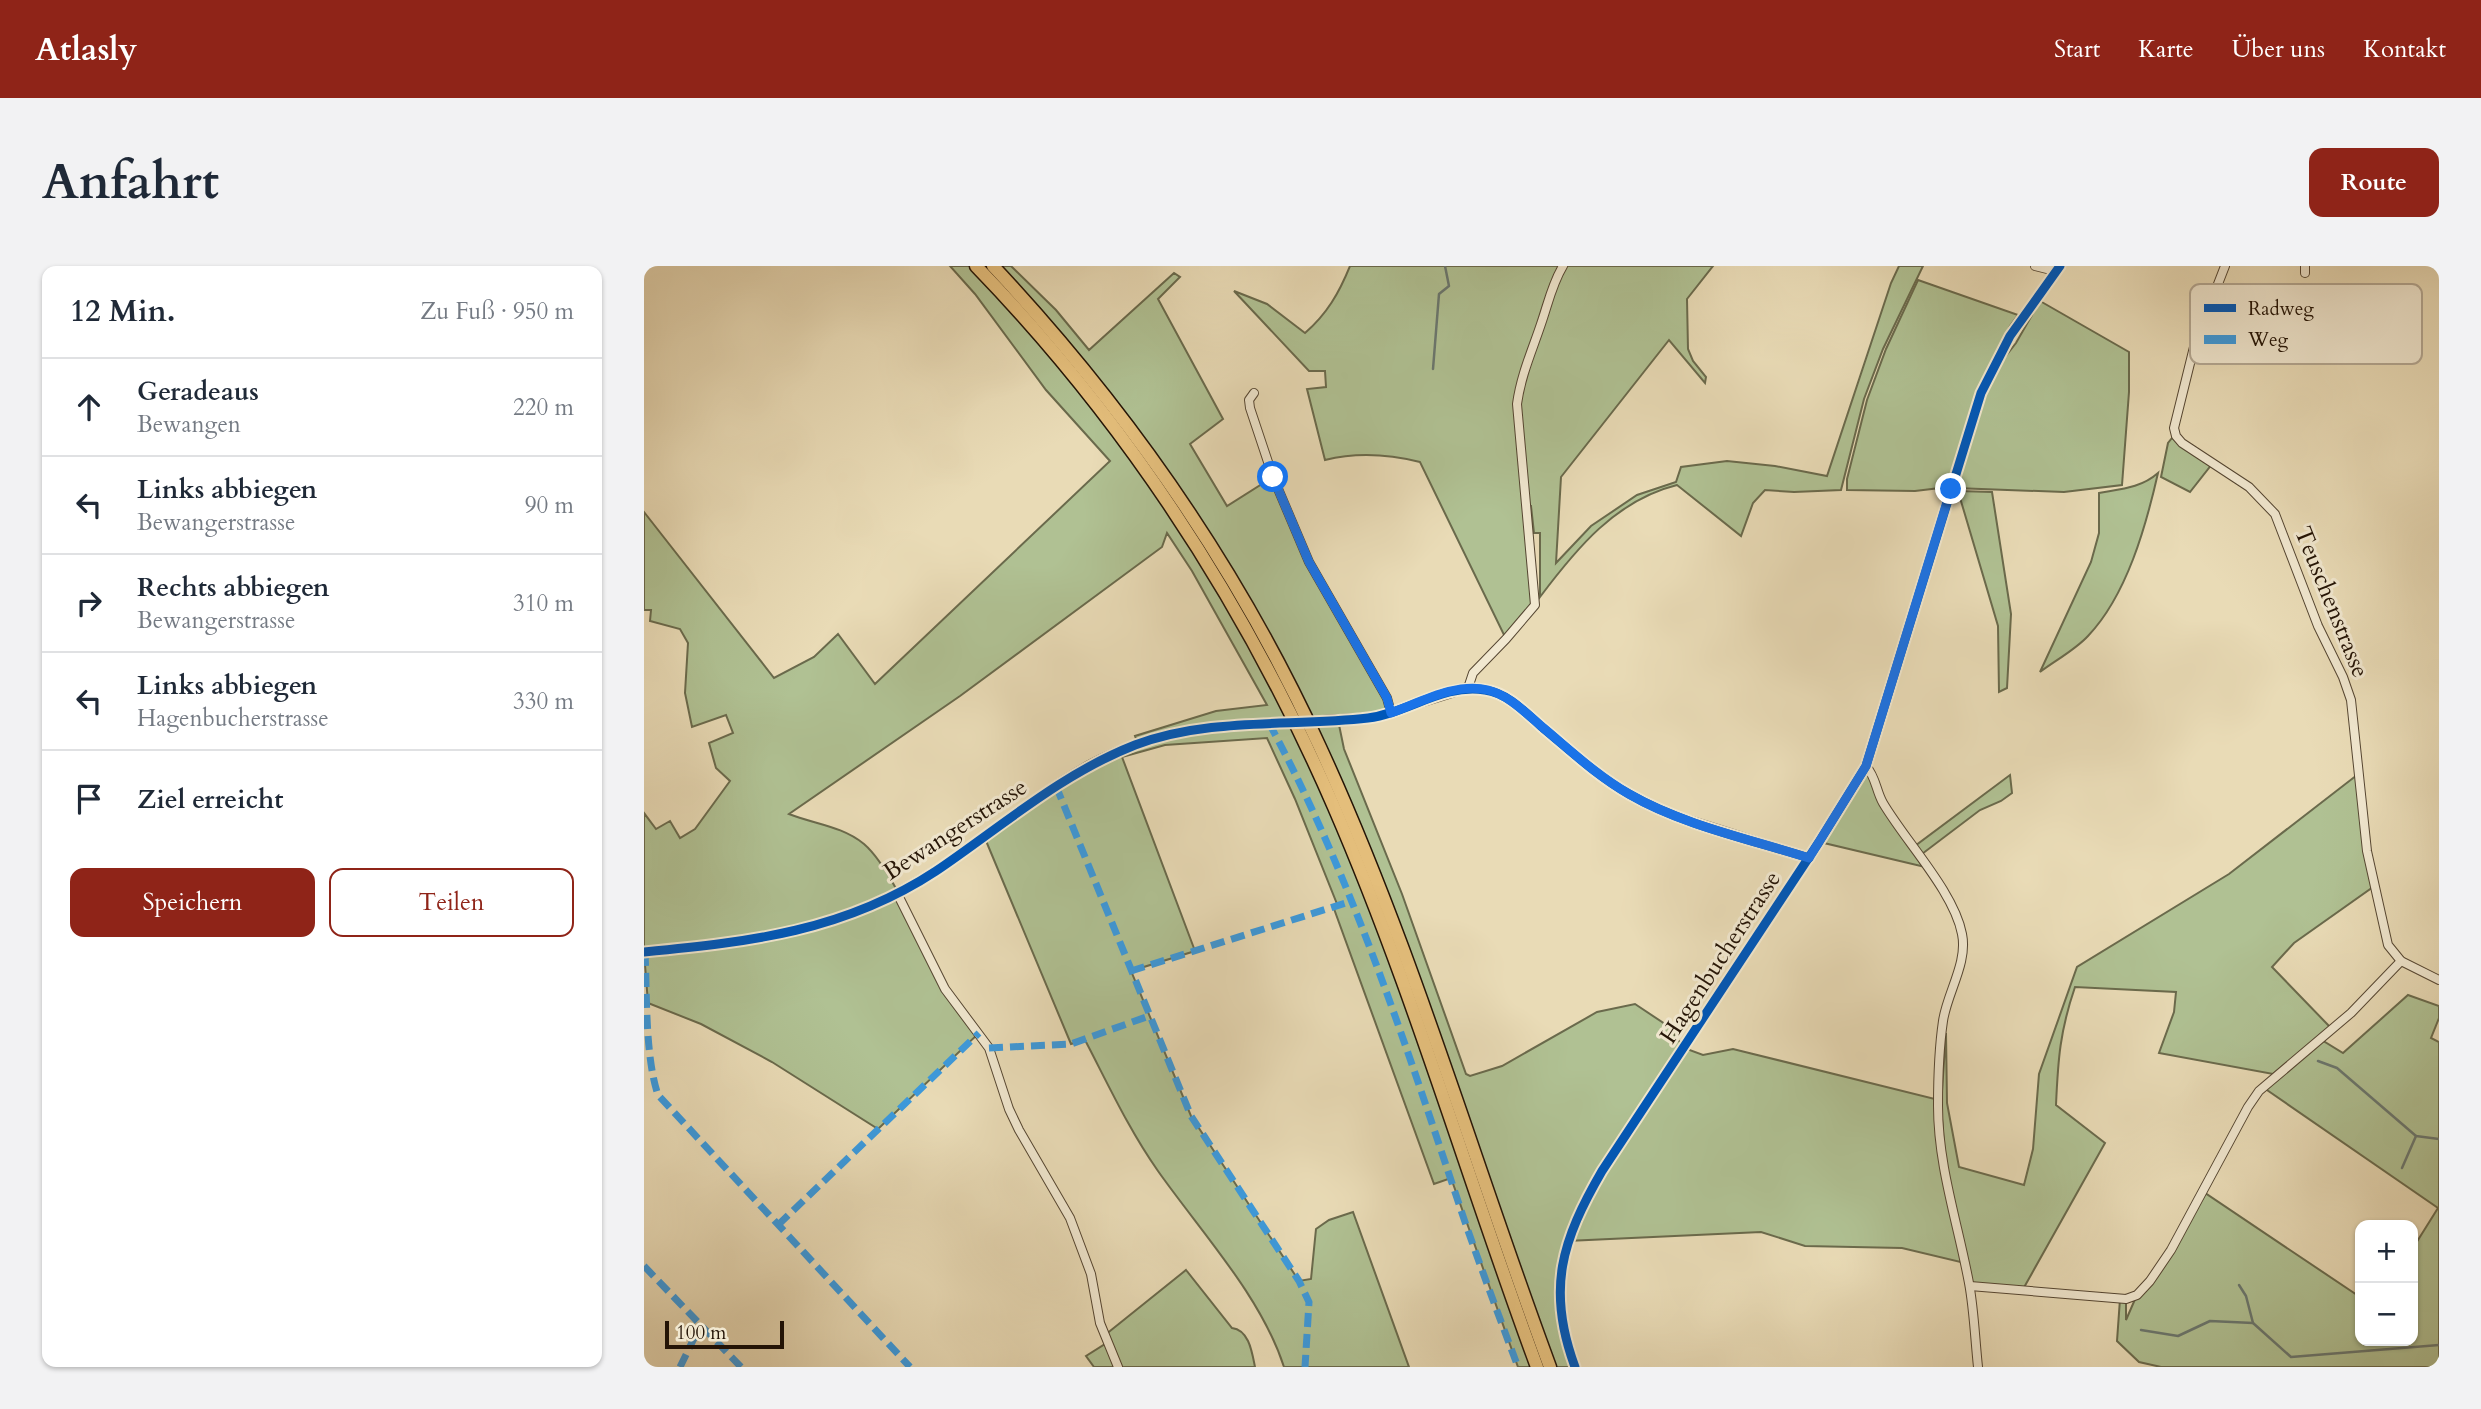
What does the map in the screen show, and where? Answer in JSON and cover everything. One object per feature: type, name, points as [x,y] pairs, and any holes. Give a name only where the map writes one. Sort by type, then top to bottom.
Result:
[{"type":"highway","points":[[976,266],[1065,365],[1142,466],[1216,577],[1279,689],[1334,807],[1375,908],[1537,1367]]},
{"type":"highway","points":[[993,266],[1072,354],[1156,464],[1229,574],[1291,687],[1346,804],[1395,926],[1550,1367]]},
{"type":"street","points":[[1468,688],[1473,673],[1535,605],[1517,404],[1520,380],[1554,282],[1563,266]]},
{"type":"street","points":[[2035,266],[2058,268]]},
{"type":"street","name":"Teuschenstrasse","points":[[2218,284],[2225,266]]},
{"type":"street","name":"Hagenbucherstrasse","points":[[1575,1367],[1566,1344],[1561,1317],[1562,1265],[1568,1238],[1602,1171],[1809,858],[1866,766],[1981,393],[2010,336],[2058,268]]},
{"type":"street","name":"Teuschenstrasse","points":[[2191,364],[2174,433],[2182,443],[2249,487],[2275,514],[2318,626],[2343,677],[2351,700],[2367,851],[2388,945],[2401,961]]},
{"type":"street","points":[[1254,393],[1249,400],[1250,408],[1278,489],[1309,562],[1387,698],[1391,713]]},
{"type":"street","points":[[1323,720],[1391,713],[1444,693],[1468,688],[1490,690],[1510,700],[1597,773],[1664,812],[1809,858]]},
{"type":"street","name":"Bewangerstrasse","points":[[644,952],[742,943],[800,931],[850,914],[897,893],[934,872],[1056,786],[1110,755],[1178,732],[1281,722]]},
{"type":"street","points":[[1866,766],[1872,773],[1881,799],[1892,818],[1958,915],[1963,937],[1961,958],[1943,1020],[1938,1106],[1940,1137],[1952,1210],[1970,1286],[1978,1367]]},
{"type":"street","points":[[897,893],[945,989],[989,1048],[1009,1109],[1019,1130],[1070,1218],[1091,1274],[1100,1323],[1118,1367]]},
{"type":"street","points":[[1970,1286],[2126,1299],[2137,1295],[2171,1250],[2259,1091],[2351,1013],[2401,961],[2439,979]]},
{"type":"green space","points":[[950,266],[1011,266],[1056,310],[1089,350],[1174,273],[1180,277],[1158,299],[1223,419],[1190,444],[1227,506],[1273,477],[1309,562],[1391,713],[1338,720],[1344,749],[1402,894],[1466,1074],[1470,1076],[1502,1066],[1597,1012],[1635,1004],[1668,1026],[1684,1048],[1703,1055],[1733,1049],[1939,1100],[1945,1158],[1941,1105],[1946,1033],[1947,1103],[1959,1167],[2024,1185],[2033,1149],[2039,1074],[2077,967],[2229,874],[2357,775],[2373,887],[2294,943],[2272,967],[2330,1027],[2273,1074],[2159,1053],[2174,1012],[2176,992],[2075,987],[2061,1045],[2056,1105],[2105,1143],[2022,1291],[1970,1286],[1965,1263],[1902,1248],[1805,1246],[1761,1232],[1567,1241],[1560,1290],[1575,1367],[1518,1367],[1451,1178],[1434,1184],[1333,906],[1337,904],[1267,738],[1165,745],[1122,757],[1195,951],[1131,971],[1191,1116],[1299,1281],[1311,1279],[1316,1229],[1329,1220],[1353,1212],[1409,1367],[1284,1367],[1261,1315],[1229,1265],[1147,1155],[1085,1040],[1071,1044],[984,836],[1056,786],[1138,744],[1135,736],[1216,711],[1267,705],[1192,571],[1167,533],[1162,547],[960,696],[789,814],[847,833],[864,844],[875,856],[897,890],[947,991],[979,1033],[878,1129],[772,1062],[701,1024],[648,1003],[644,952],[644,813],[656,829],[670,821],[680,838],[695,829],[730,781],[716,768],[709,743],[733,733],[726,715],[692,727],[685,693],[688,643],[680,629],[650,621],[651,610],[644,610],[644,512],[774,678],[814,657],[838,634],[875,684],[1110,461],[1046,390],[975,294]]},
{"type":"green space","points":[[1350,266],[1713,266],[1687,299],[1688,349],[1693,361],[1706,377],[1705,383],[1669,340],[1561,477],[1556,563],[1591,526],[1637,495],[1676,482],[1681,467],[1727,461],[1775,466],[1827,476],[1891,283],[1899,266],[1923,266],[1883,349],[1864,399],[1841,490],[1765,490],[1753,503],[1741,536],[1677,485],[1655,492],[1616,514],[1599,529],[1568,561],[1540,597],[1540,533],[1534,533],[1531,506],[1526,506],[1535,605],[1506,639],[1420,462],[1373,455],[1325,460],[1307,389],[1326,387],[1325,371],[1309,371],[1234,291],[1267,304],[1305,333],[1332,302]]},
{"type":"green space","points":[[1918,280],[2018,315],[2001,346],[1948,487],[1915,491],[1847,490],[1847,479],[1867,400],[1886,349]]},
{"type":"green space","points":[[2040,301],[2129,352],[2129,392],[2122,485],[2064,492],[1955,488],[1985,395],[1998,366],[2016,343]]},
{"type":"green space","points":[[2172,438],[2212,464],[2190,492],[2161,477],[2168,443]]},
{"type":"green space","points":[[2158,473],[2141,537],[2114,601],[2083,641],[2040,672],[2091,562],[2099,533],[2099,493],[2138,485]]},
{"type":"green space","points":[[1958,491],[1992,492],[2011,614],[2007,688],[1999,692],[1998,626]]},
{"type":"green space","points":[[1870,775],[1925,867],[1824,843],[1865,776]]},
{"type":"green space","points":[[2010,775],[2012,793],[1980,810],[1922,854],[1915,846]]},
{"type":"green space","points":[[2408,995],[2439,1006],[2439,1018],[2431,1038],[2439,1042],[2439,1367],[2161,1367],[2139,1362],[2117,1341],[2120,1299],[2126,1299],[2126,1320],[2136,1297],[2205,1193],[2355,1294],[2355,1346],[2418,1346],[2418,1240],[2438,1208],[2264,1088],[2320,1039],[2343,1053]]},
{"type":"green space","points":[[1186,1270],[1232,1328],[1246,1337],[1255,1367],[1094,1367],[1086,1356],[1108,1342],[1105,1335]]},
{"type":"waterway","points":[[1433,369],[1439,294],[1449,286],[1445,266]]},
{"type":"waterway","points":[[2318,1061],[2337,1068],[2416,1136],[2439,1139]]},
{"type":"waterway","points":[[2402,1168],[2416,1136]]},
{"type":"waterway","points":[[2239,1285],[2246,1296],[2253,1323]]},
{"type":"waterway","points":[[2141,1330],[2178,1336],[2210,1321],[2253,1323],[2291,1357],[2439,1345]]},
{"type":"marked path","points":[[1269,723],[1327,844],[1378,968],[1518,1367]]},
{"type":"marked path","points":[[1056,786],[1191,1116],[1299,1281],[1309,1302],[1305,1367]]},
{"type":"marked path","points":[[1131,971],[1352,901]]},
{"type":"marked path","points":[[645,952],[649,1044],[658,1095],[910,1367]]},
{"type":"marked path","points":[[989,1048],[1071,1044],[1149,1016]]},
{"type":"marked path","points":[[778,1225],[979,1033]]},
{"type":"marked path","points":[[644,1266],[741,1367]]},
{"type":"marked path","points":[[680,1367],[701,1324]]},
{"type":"cycle path","points":[[1575,1367],[1566,1339],[1560,1289],[1568,1243],[1577,1220],[1602,1171],[1819,842],[1866,766],[1981,393],[2010,336],[2060,266]]},
{"type":"cycle path","points":[[644,952],[759,938],[796,930],[867,908],[936,871],[1032,802],[1082,771],[1135,745],[1163,736],[1250,724],[1368,718],[1397,711],[1441,694],[1470,689],[1493,692],[1509,699],[1595,771],[1650,805],[1694,823],[1809,858]]},
{"type":"route","points":[[1273,477],[1309,562],[1387,698],[1391,713],[1444,693],[1468,688],[1490,690],[1510,700],[1597,773],[1664,812],[1809,858],[1866,766],[1951,489]]}]
